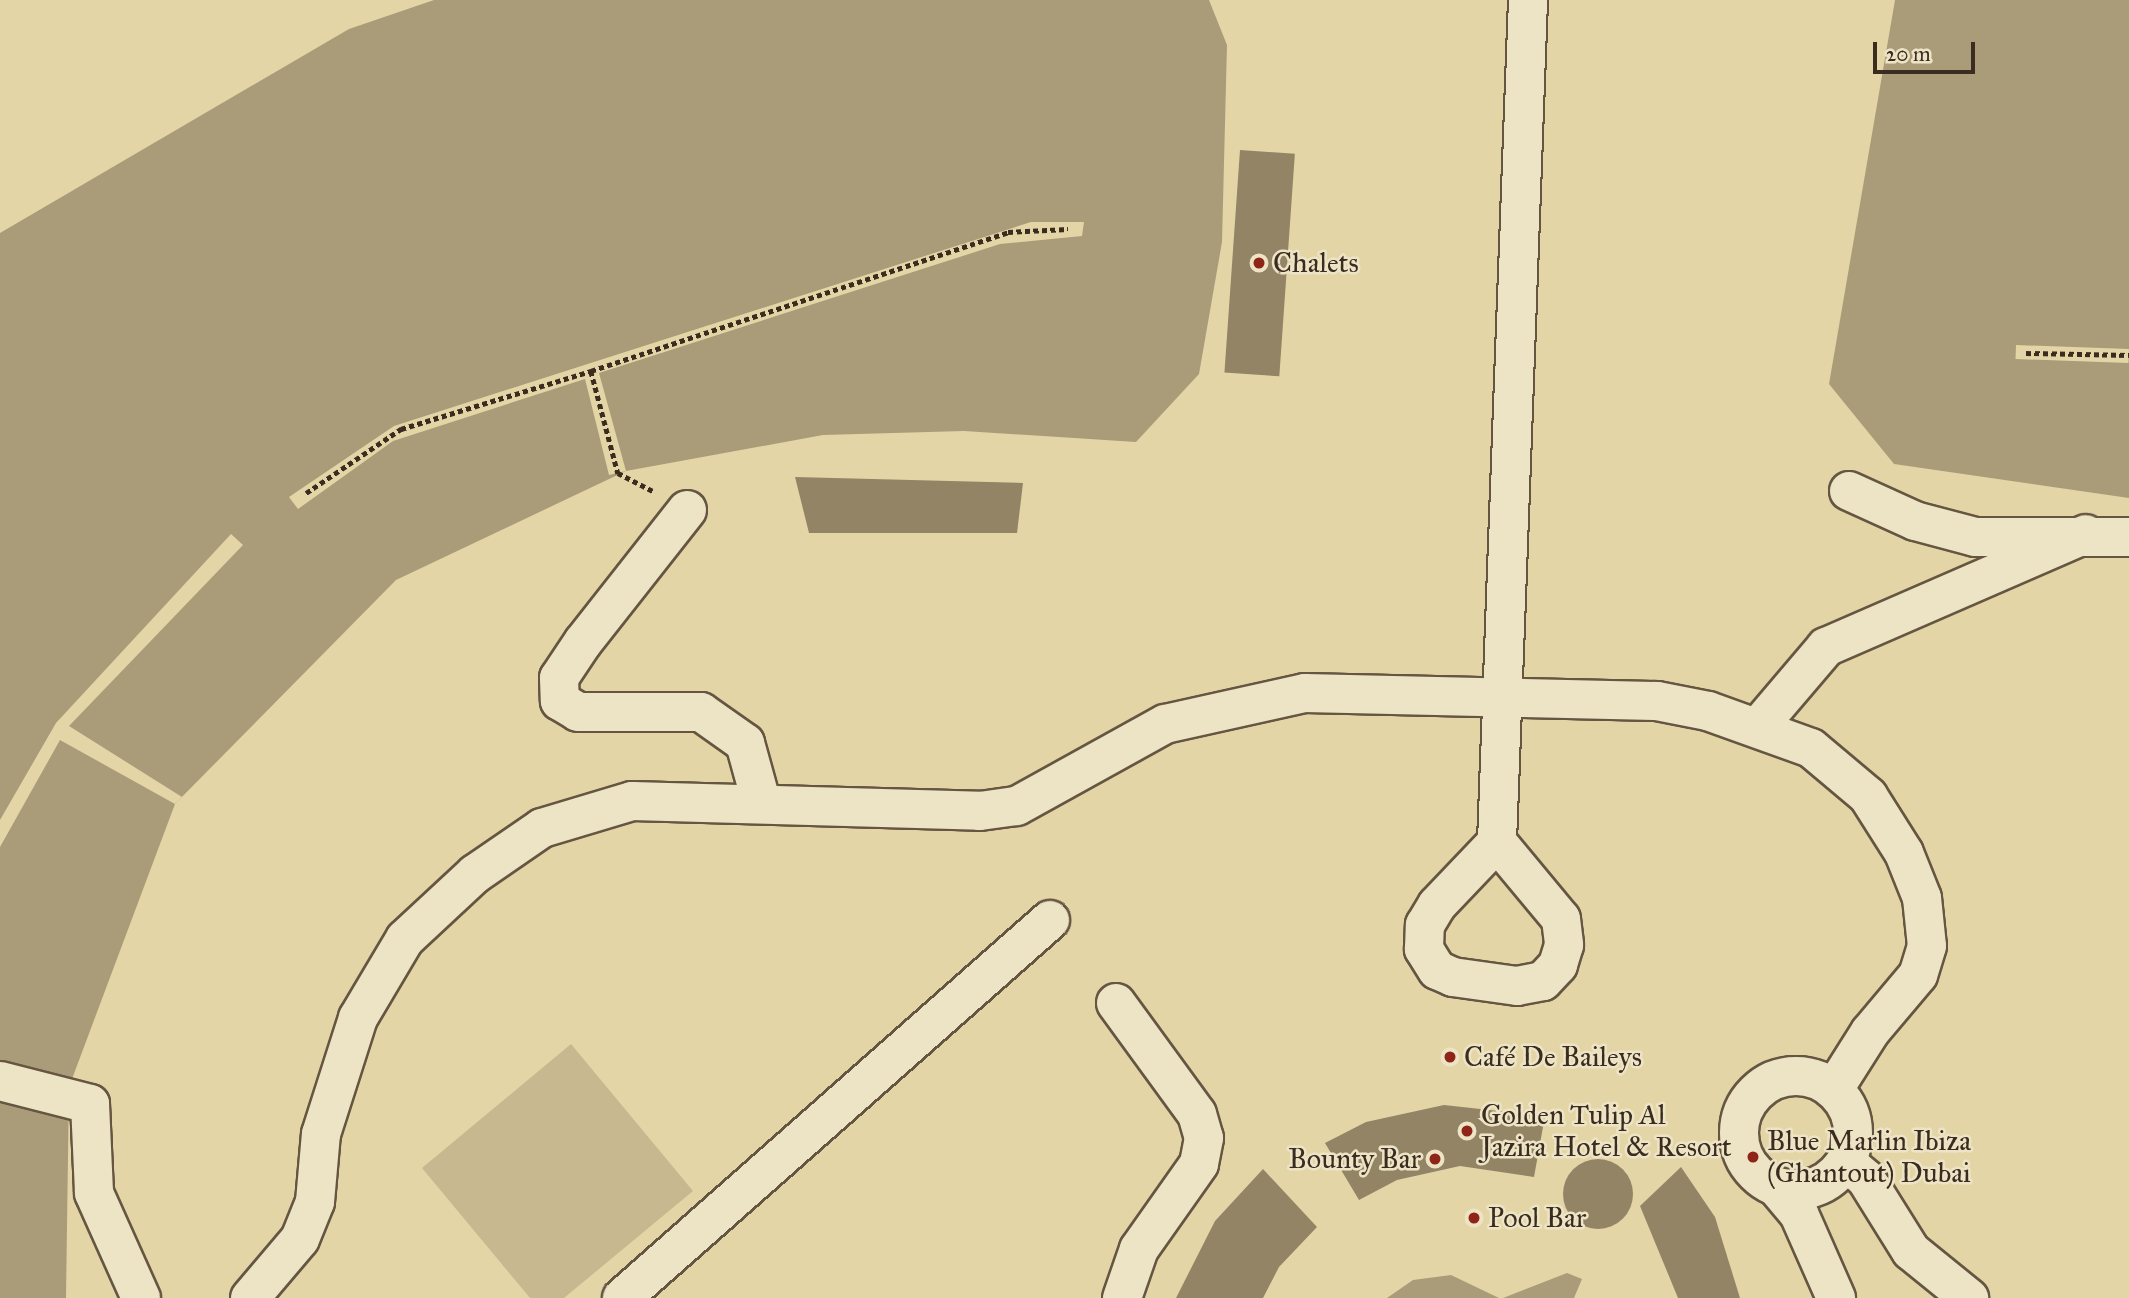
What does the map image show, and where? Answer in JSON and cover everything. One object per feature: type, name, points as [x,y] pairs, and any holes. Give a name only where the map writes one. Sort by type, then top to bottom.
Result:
[{"type":"street","points":[[1497,842],[1528,0]]},
{"type":"street","points":[[1849,491],[1914,521],[1975,537],[2086,534],[2129,537]]},
{"type":"street","points":[[687,510],[583,642],[559,678],[560,701],[578,712],[701,712],[745,743],[761,802]]},
{"type":"street","points":[[1758,727],[1826,647],[2086,534]]},
{"type":"street","points":[[250,1298],[300,1239],[315,1202],[321,1134],[358,1018],[405,939],[475,874],[542,828],[632,801],[761,802],[992,810],[1017,806],[1164,724],[1305,694],[1657,701],[1758,727],[1811,748],[1868,796],[1904,853],[1922,898],[1927,946],[1918,975],[1870,1032],[1834,1089]]},
{"type":"street","points":[[622,1298],[1050,920]]},
{"type":"street","points":[[1116,1003],[1198,1114],[1204,1138],[1199,1164],[1139,1249],[1122,1298]]},
{"type":"street","points":[[1778,1189],[1816,1187],[1846,1162],[1853,1123],[1834,1089],[1800,1075],[1782,1077],[1764,1084],[1741,1113],[1738,1131],[1744,1158],[1762,1180],[1778,1189],[1799,1214],[1836,1298]]},
{"type":"street","points":[[0,1082],[90,1104],[94,1193],[141,1298]]},
{"type":"street","points":[[1846,1162],[1866,1179],[1911,1251],[1969,1298]]},
{"type":"path","points":[[306,493],[401,429],[592,371],[1008,233],[1068,229]]},
{"type":"path","points":[[2026,353],[2129,355]]},
{"type":"path","points":[[592,371],[618,473],[687,510]]},
{"type":"shaded area","points":[[434,0],[1209,0],[1227,45],[1222,242],[1199,374],[1136,442],[964,431],[823,435],[626,471],[396,580],[175,804],[69,1087],[66,1298],[0,1298],[0,233],[349,29]]},
{"type":"shaded area","points":[[1895,0],[2129,0],[2129,498],[1894,464],[1829,384]]},
{"type":"shaded area","points":[[571,1044],[693,1191],[564,1298],[530,1298],[422,1168]]},
{"type":"shaded area","points":[[1567,1273],[1582,1279],[1574,1298],[1503,1298]]},
{"type":"shaded area","points":[[1451,1275],[1499,1298],[1387,1298],[1413,1280]]},
{"type":"pier","points":[[1031,222],[1084,222],[1082,236],[1000,244],[599,373],[626,471],[609,475],[585,379],[393,441],[298,509],[289,497],[394,426]]},
{"type":"pier","points":[[2016,345],[2129,349],[2128,363],[2016,359]]},
{"type":"pier","points":[[231,534],[243,545],[69,726],[182,797],[175,804],[60,740],[0,847],[0,820],[56,723]]},
{"type":"building","name":"Chalets","points":[[1240,150],[1295,154],[1279,376],[1224,372]]},
{"type":"building","points":[[795,477],[1023,483],[1017,533],[809,533]]},
{"type":"building","points":[[1444,1105],[1545,1116],[1534,1177],[1460,1166],[1397,1180],[1359,1200],[1325,1143],[1366,1122]]},
{"type":"building","points":[[1598,1159],[1623,1169],[1633,1194],[1623,1219],[1598,1229],[1573,1219],[1563,1194],[1573,1169]]},
{"type":"building","points":[[1681,1167],[1715,1217],[1740,1298],[1678,1298],[1640,1206]]},
{"type":"building","points":[[1263,1169],[1317,1227],[1279,1267],[1263,1298],[1176,1298],[1215,1221]]},
{"type":"place","name":"Chalets","points":[[1259,263]]},
{"type":"place","name":"Café De Baileys","points":[[1450,1057]]},
{"type":"place","name":"Golden Tulip Al Jazira Hotel & Resort","points":[[1467,1131]]},
{"type":"place","name":"Blue Marlin Ibiza (Ghantout) Dubai","points":[[1753,1157]]},
{"type":"place","name":"Bounty Bar","points":[[1435,1159]]},
{"type":"place","name":"Pool Bar","points":[[1474,1218]]}]
